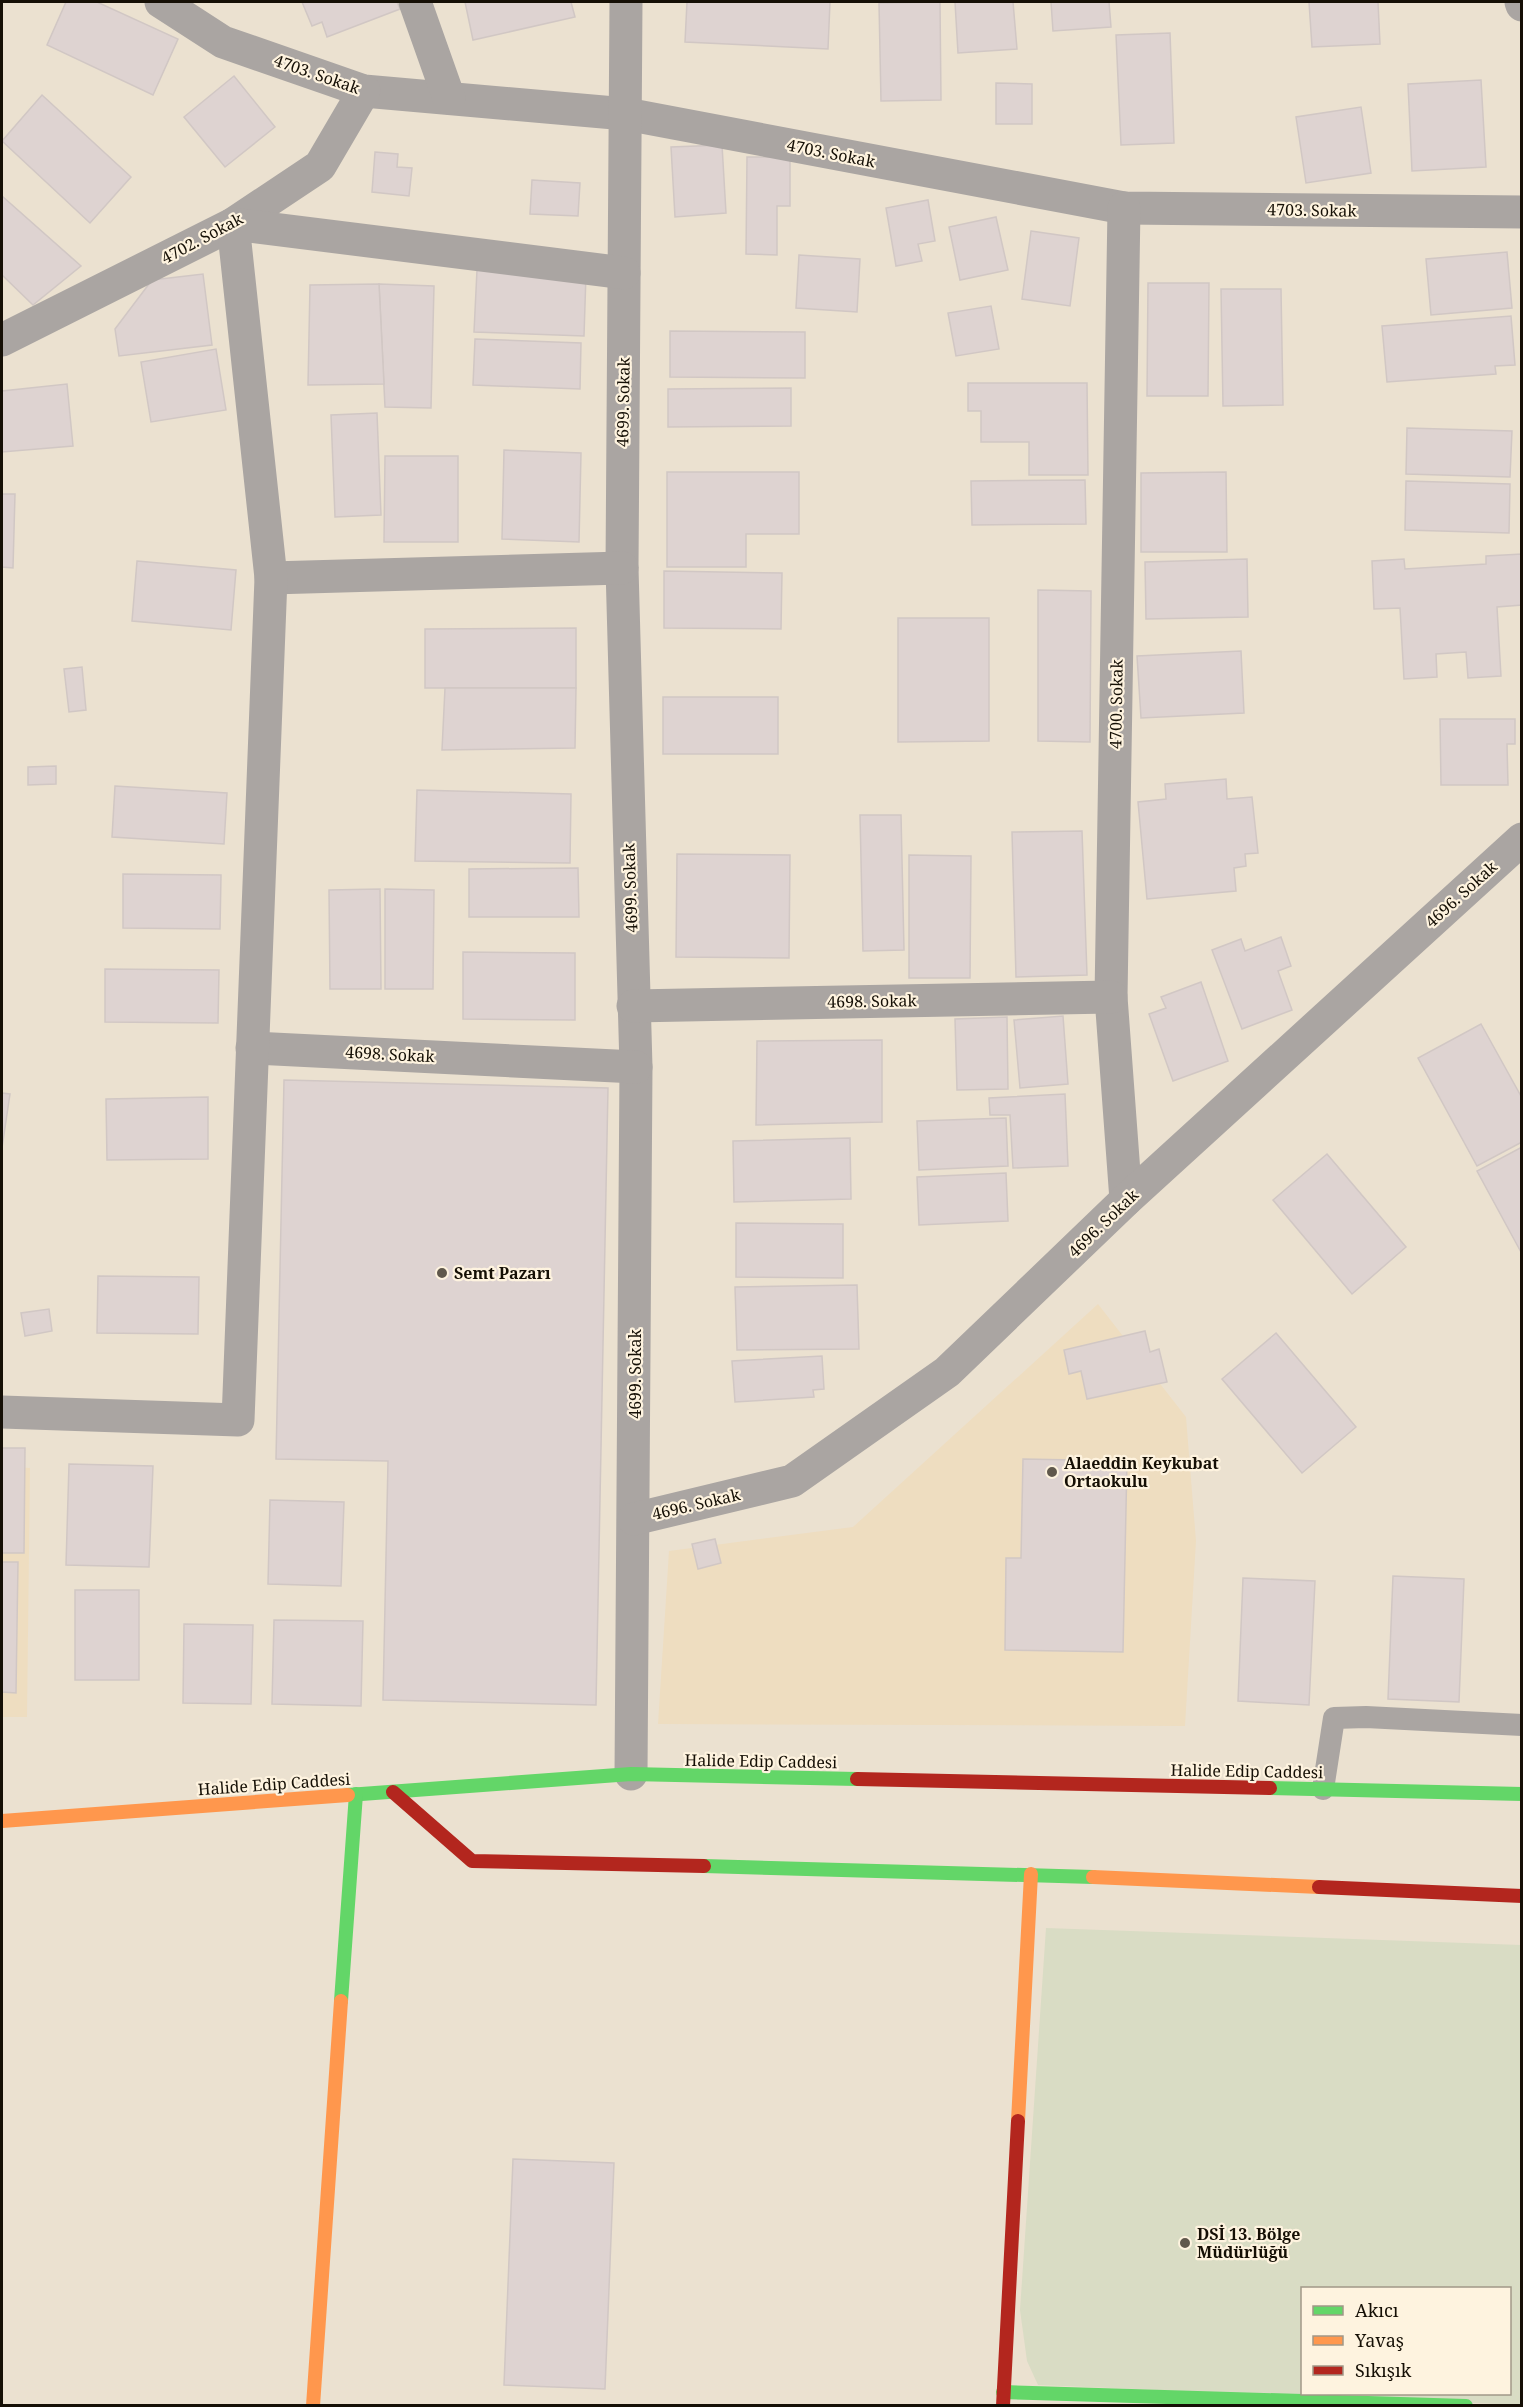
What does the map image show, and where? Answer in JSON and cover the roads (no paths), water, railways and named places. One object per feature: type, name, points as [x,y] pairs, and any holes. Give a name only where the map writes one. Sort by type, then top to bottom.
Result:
[{"type":"street","name":"4703. Sokak","points":[[161,2],[223,42],[364,91],[626,114],[1124,208],[1521,212]]},
{"type":"street","points":[[415,2],[449,99]]},
{"type":"street","name":"4699. Sokak","points":[[626,2],[622,568],[636,1066],[631,1774]]},
{"type":"street","name":"4702. Sokak","points":[[2,340],[233,224],[320,166],[364,91]]},
{"type":"street","name":"4700. Sokak","points":[[1124,208],[1111,997],[1126,1200]]},
{"type":"street","points":[[2,1412],[238,1420],[271,578],[233,224],[624,273]]},
{"type":"street","points":[[271,578],[622,568]]},
{"type":"street","name":"4696. Sokak","points":[[634,1519],[792,1481],[947,1372],[1126,1200],[1521,839]]},
{"type":"street","name":"4698. Sokak","points":[[633,1006],[1111,997]]},
{"type":"street","name":"4698. Sokak","points":[[252,1048],[636,1066]]},
{"type":"street","name":"Halide Edip Caddesi","points":[[2,1821],[631,1774],[1521,1794]]},
{"type":"street","points":[[393,1792],[472,1861],[1031,1874],[1521,1896]]},
{"type":"street","points":[[312,2406],[356,1794]]},
{"type":"street","points":[[1031,1874],[1003,2399],[1466,2406]]},
{"type":"lane","points":[[1323,1789],[1334,1718],[1366,1717],[1521,1725]]},
{"type":"place","name":"Semt Pazarı","points":[[442,1273]]},
{"type":"place","name":"Alaeddin Keykubat Ortaokulu","points":[[1052,1472]]},
{"type":"place","name":"DSİ 13. Bölge Müdürlüğü","points":[[1185,2243]]}]
